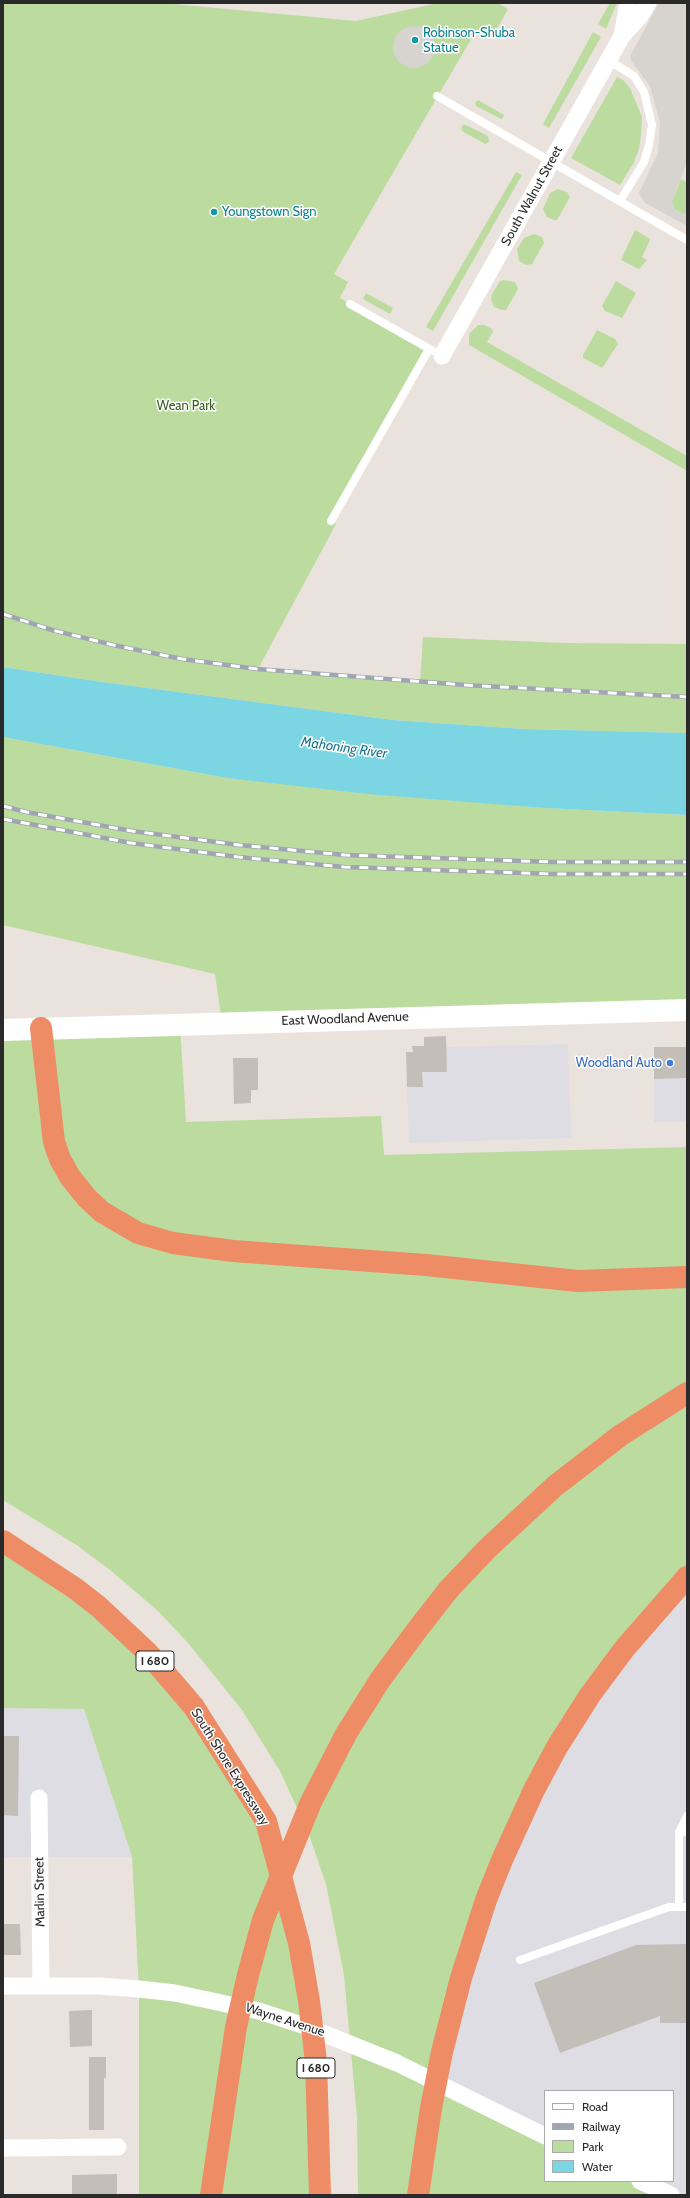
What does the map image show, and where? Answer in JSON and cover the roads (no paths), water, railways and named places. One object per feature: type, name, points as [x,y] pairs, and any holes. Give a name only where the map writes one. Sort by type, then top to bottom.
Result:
[{"type":"highway","points":[[41,1028],[54,1142],[60,1159],[70,1177],[87,1198],[102,1212],[138,1233],[173,1243],[233,1251],[426,1265],[578,1281],[687,1277]]},
{"type":"highway","points":[[211,2195],[236,2026],[263,1920],[310,1802],[346,1734],[380,1680],[417,1630],[449,1589],[488,1548],[555,1486],[621,1435],[687,1393]]},
{"type":"highway","name":"South Shore Expressway","points":[[3,1541],[76,1588],[99,1607],[147,1652],[194,1707],[266,1822],[299,1943],[309,2001],[316,2062],[320,2195]]},
{"type":"highway","points":[[418,2195],[431,2108],[442,2052],[461,1978],[486,1900],[502,1860],[534,1790],[557,1747],[590,1695],[625,1648],[687,1577]]},
{"type":"highway","points":[[218,2150],[222,2195]]},
{"type":"main road","name":"East Woodland Avenue","points":[[3,1030],[687,1010]]},
{"type":"street","name":"South Walnut Street","points":[[622,36],[628,3]]},
{"type":"street","name":"South Walnut Street","points":[[436,352],[552,161],[622,36],[640,16],[648,3]]},
{"type":"street","name":"Marlin Street","points":[[39,1798],[41,1986]]},
{"type":"street","name":"Wayne Avenue","points":[[3,1986],[99,1986],[175,1993],[241,2006],[305,2026],[397,2063],[544,2136]]},
{"type":"street","points":[[3,2148],[118,2147]]},
{"type":"street","points":[[642,2182],[671,2195]]},
{"type":"lane","points":[[608,60],[634,76],[644,92],[652,125],[650,145],[644,162],[620,201]]},
{"type":"lane","points":[[437,96],[687,240]]},
{"type":"lane","points":[[331,521],[436,352],[350,304]]},
{"type":"lane","points":[[520,1960],[669,1907],[683,1907],[683,1832],[687,1816]]},
{"type":"water","name":"Mahoning River","points":[[3,667],[102,682],[393,720],[523,729],[687,733],[687,815],[545,808],[368,794],[227,778],[3,737]]},
{"type":"railway","points":[[3,614],[52,630],[113,645],[182,659],[257,669],[465,685],[687,697]]},
{"type":"railway","points":[[3,806],[26,812],[132,831],[239,845],[345,855],[552,862],[687,862]]},
{"type":"railway","points":[[3,819],[131,843],[238,857],[344,867],[552,874],[687,874]]},
{"type":"place","name":"Robinson-Shuba Statue","points":[[415,40]]},
{"type":"place","name":"Youngstown Sign","points":[[214,212]]},
{"type":"place","name":"Woodland Auto","points":[[670,1063]]},
{"type":"park label","name":"Wean Park","points":[[186,406]]}]
